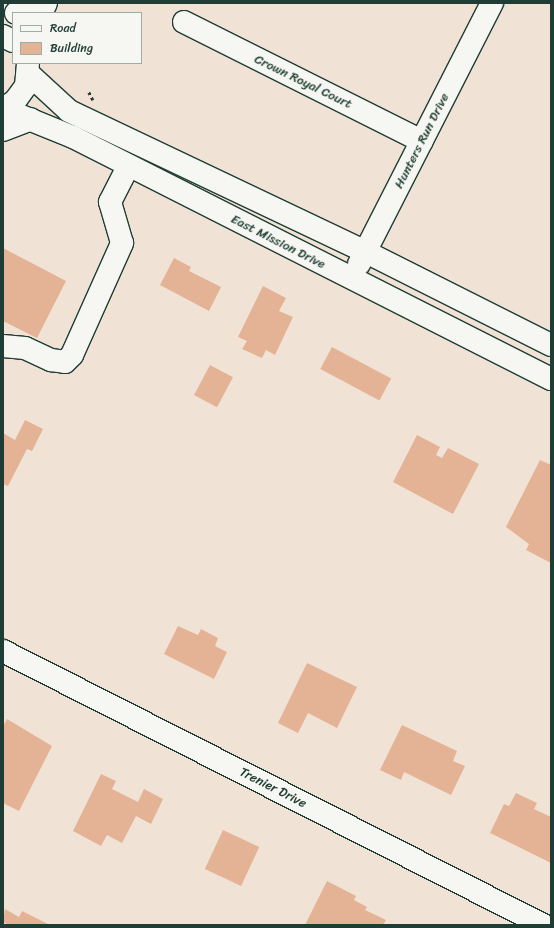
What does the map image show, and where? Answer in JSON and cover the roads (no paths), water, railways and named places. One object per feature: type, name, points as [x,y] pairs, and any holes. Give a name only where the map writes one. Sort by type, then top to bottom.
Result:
[{"type":"street","points":[[17,12],[25,3]]},
{"type":"street","points":[[42,12],[46,3]]},
{"type":"street","name":"Hunters Run Drive","points":[[352,279],[492,3]]},
{"type":"street","points":[[3,24],[12,17]]},
{"type":"street","name":"Crown Royal Court","points":[[184,22],[422,141]]},
{"type":"street","points":[[3,36],[12,40]]},
{"type":"street","points":[[3,116],[23,92],[29,69]]},
{"type":"street","points":[[29,69],[70,111],[366,252],[551,345]]},
{"type":"street","name":"East Mission Drive","points":[[3,116],[31,119],[551,379]]},
{"type":"street","points":[[3,346],[25,348],[51,360],[65,362],[72,355],[122,243],[110,202],[128,167]]},
{"type":"street","name":"Trenier Drive","points":[[3,651],[544,925]]}]
